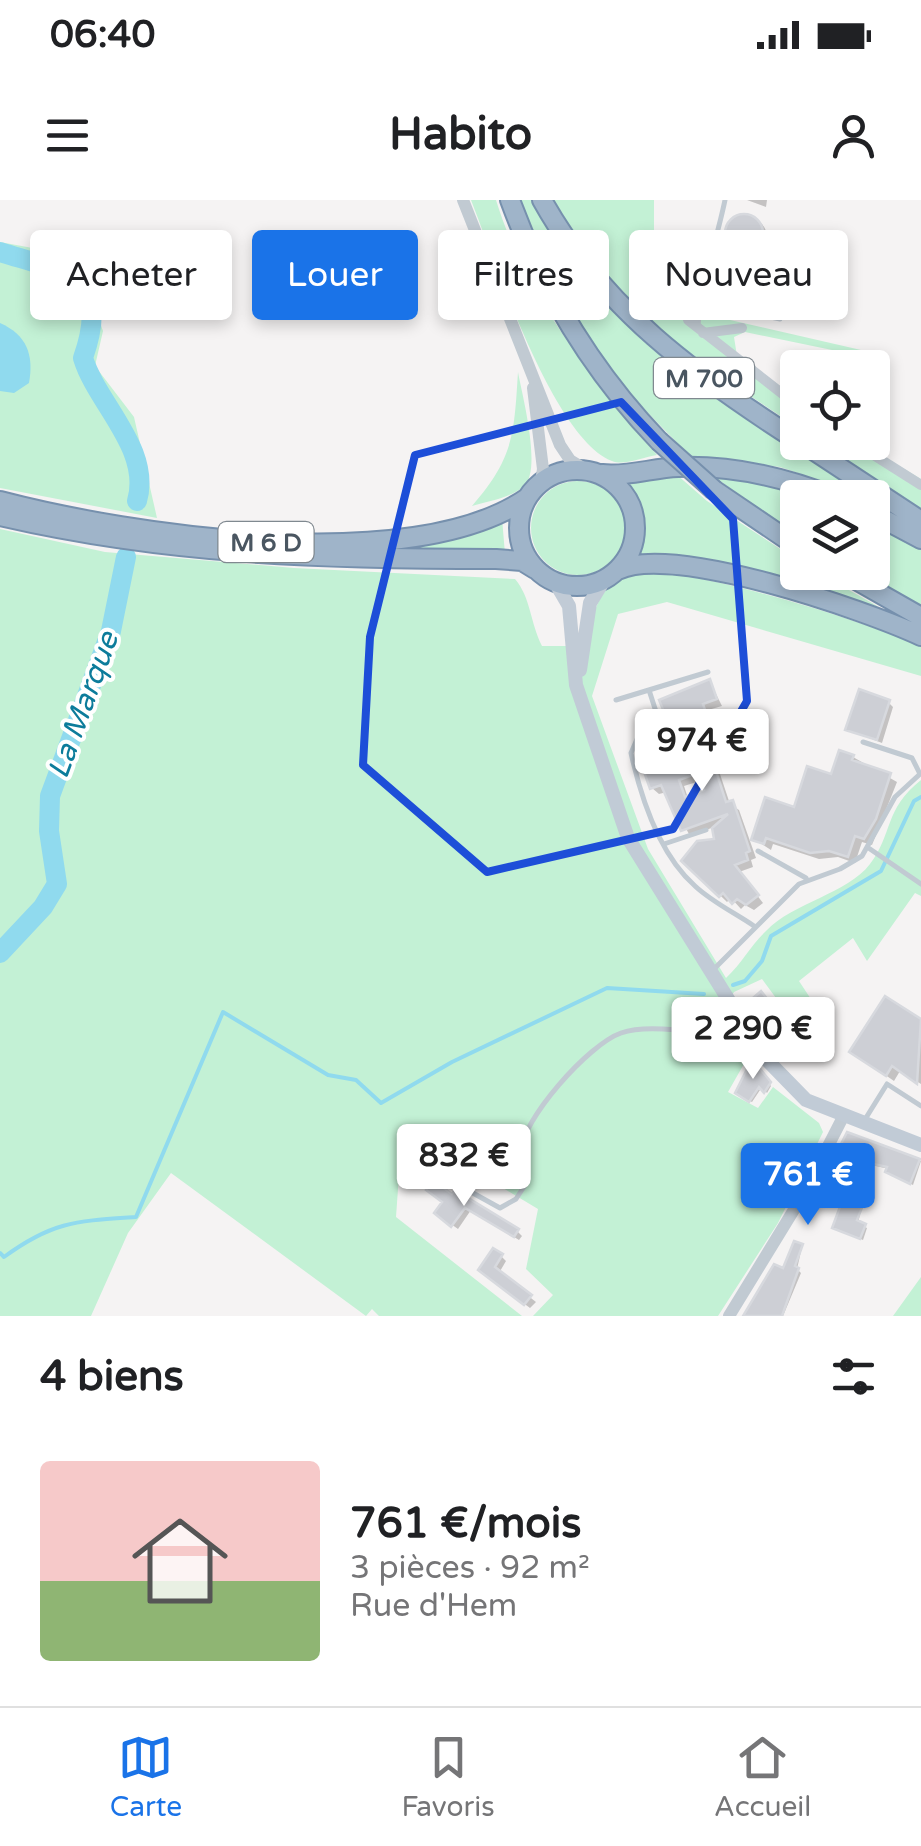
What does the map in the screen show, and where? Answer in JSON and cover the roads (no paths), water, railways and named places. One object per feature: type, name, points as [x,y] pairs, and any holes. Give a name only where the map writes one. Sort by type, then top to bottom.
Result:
[{"type":"highway","name":"M 700","points":[[510,200],[532,256],[580,343],[658,441],[714,490],[780,535]]},
{"type":"highway","name":"M 700","points":[[542,200],[583,264],[637,324],[690,368],[780,429]]},
{"type":"highway","name":"M 700","points":[[827,460],[921,521]]},
{"type":"highway","points":[[782,480],[734,470],[676,467],[560,472],[541,482],[527,498],[519,534],[535,568],[555,582],[580,586],[643,563],[750,580],[834,602],[921,636]]},
{"type":"highway","points":[[592,472],[623,493],[634,516],[631,549],[611,575]]},
{"type":"highway","name":"M 6 D","points":[[0,502],[164,532],[325,544],[417,535],[473,520],[527,498]]},
{"type":"highway","name":"M 6 D","points":[[0,516],[107,538],[232,554],[496,559],[522,561],[535,568]]},
{"type":"highway","points":[[890,523],[921,539]]},
{"type":"highway","points":[[874,590],[921,617]]},
{"type":"main road","points":[[584,706],[580,665],[590,603],[611,575]]},
{"type":"main road","points":[[555,582],[569,606],[573,672],[632,846],[710,973],[756,1043],[796,1093],[862,1124],[921,1144]]},
{"type":"street","points":[[462,200],[562,449],[592,472]]},
{"type":"street","points":[[688,320],[780,392]]},
{"type":"street","points":[[700,331],[742,328]]},
{"type":"street","points":[[529,366],[542,455],[541,482]]},
{"type":"street","points":[[882,460],[921,484]]},
{"type":"street","points":[[729,1316],[803,1196],[844,1116]]},
{"type":"lane","points":[[719,230],[725,200]]},
{"type":"lane","points":[[700,320],[700,331]]},
{"type":"lane","points":[[616,700],[708,672]]},
{"type":"lane","points":[[650,690],[659,720],[657,730],[638,738],[631,754],[664,844],[696,888],[754,926]]},
{"type":"lane","points":[[710,973],[806,878],[840,870],[869,848],[894,797],[916,779],[920,768],[912,758],[863,742]]},
{"type":"lane","points":[[664,844],[706,830]]},
{"type":"lane","points":[[869,848],[921,884]]},
{"type":"lane","points":[[758,850],[764,858],[803,872],[806,878]]},
{"type":"lane","points":[[453,1182],[500,1208],[516,1200],[524,1185],[519,1152],[546,1101],[570,1069],[622,1032],[681,1031],[756,1043]]},
{"type":"lane","points":[[862,1124],[887,1084],[921,1106]]},
{"type":"water","points":[[0,323],[17,334],[29,355],[29,383],[14,393],[0,391]]},
{"type":"waterway","name":"La Marque","points":[[0,252],[62,272],[86,293],[91,309],[83,358],[137,463],[137,501]]},
{"type":"waterway","name":"La Marque","points":[[0,953],[43,907],[57,884],[49,831],[50,796],[111,631],[126,557]]},
{"type":"waterway","points":[[733,985],[745,981],[762,961],[771,936],[881,871],[914,801],[921,797]]},
{"type":"waterway","points":[[0,1253],[4,1257],[37,1236],[66,1225],[136,1217],[223,1012],[328,1075],[356,1080],[381,1103],[452,1062],[607,988],[704,994]]}]
